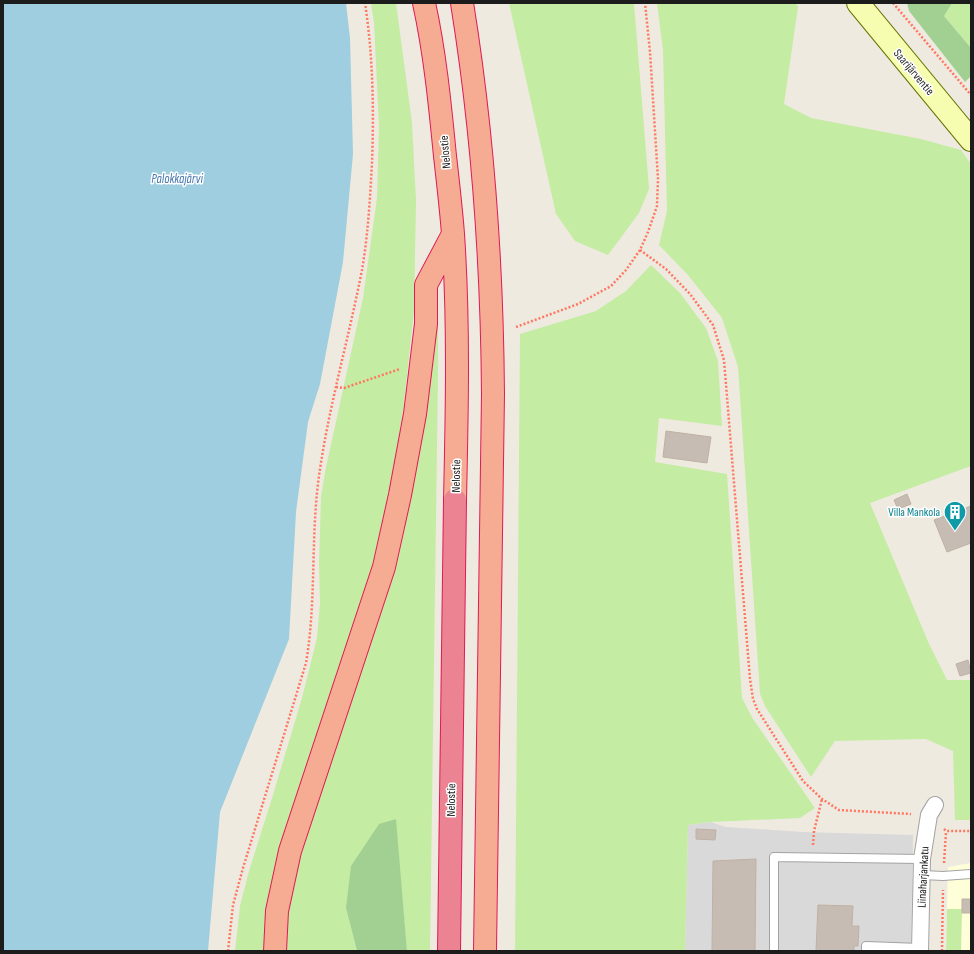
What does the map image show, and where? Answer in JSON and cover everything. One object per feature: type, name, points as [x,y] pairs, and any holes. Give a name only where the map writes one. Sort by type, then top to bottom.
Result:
[{"type":"highway","name":"Nelostie","points":[[424,3],[438,91],[453,234],[455,292],[457,415],[449,951]]},
{"type":"highway","points":[[462,3],[478,116],[488,220],[492,322],[493,394],[485,951]]},
{"type":"highway","points":[[275,951],[277,911],[290,851],[384,567],[400,495],[415,414],[426,324],[426,286],[453,234]]},
{"type":"main road","name":"Saarijärventie","points":[[858,3],[971,140]]},
{"type":"street","name":"Liinaharjankatu","points":[[920,950],[923,876],[922,859],[932,810]]},
{"type":"lane","points":[[774,951],[774,857],[922,859]]},
{"type":"lane","points":[[923,876],[971,874]]},
{"type":"lane","points":[[866,951],[866,946],[920,950]]},
{"type":"path","points":[[228,951],[233,905],[306,662],[311,636],[316,497],[323,445],[362,267],[370,197],[373,127],[372,72],[365,3]]},
{"type":"path","points":[[516,327],[578,304],[611,286],[626,270],[640,250],[657,206],[658,179],[650,52],[645,3]]},
{"type":"path","points":[[892,3],[971,95]]},
{"type":"path","points":[[640,250],[666,269],[690,294],[714,325],[724,360],[749,672],[753,699],[757,709],[803,781],[822,800],[839,810],[932,810],[946,831],[971,831]]},
{"type":"path","points":[[336,387],[344,388],[403,368]]},
{"type":"path","points":[[813,858],[814,831],[822,800]]},
{"type":"shaded area","points":[[710,822],[726,827],[803,832],[913,835],[911,951],[685,951],[688,825]]},
{"type":"shaded area","points":[[971,863],[971,951],[946,951],[948,867]]},
{"type":"green space","points":[[371,3],[396,3],[412,123],[416,201],[414,311],[403,412],[389,493],[373,565],[294,804],[283,848],[265,951],[235,951],[240,906],[249,871],[302,698],[317,638],[320,603],[319,564],[321,497],[325,472],[363,298],[377,198],[379,126],[374,23]]},
{"type":"green space","points":[[509,3],[634,3],[649,189],[639,213],[608,255],[575,241],[556,214]]},
{"type":"green space","points":[[657,3],[796,3],[798,7],[784,104],[811,118],[921,139],[961,150],[971,164],[971,466],[870,503],[929,644],[947,680],[971,680],[971,820],[955,820],[953,751],[926,739],[835,741],[811,777],[765,706],[760,694],[738,367],[722,318],[688,275],[659,245],[667,211],[663,50]]},
{"type":"green space","points":[[907,3],[952,3],[944,16],[971,48],[971,76],[965,82],[909,11]]},
{"type":"green space","points":[[950,3],[971,3],[971,48],[944,16]]},
{"type":"green space","points":[[651,265],[680,293],[706,328],[718,361],[722,426],[659,418],[655,462],[727,474],[742,698],[753,719],[815,808],[800,818],[710,822],[688,825],[685,951],[515,951],[520,334],[596,311],[626,291]]},
{"type":"green space","points":[[436,281],[438,310],[438,374],[430,951],[407,951],[395,819],[346,908],[357,951],[284,951],[287,914],[301,853],[314,808],[368,652],[393,569]]},
{"type":"green space","points":[[396,819],[407,951],[357,951],[346,908],[351,866],[379,824]]},
{"type":"green space","points":[[947,909],[962,909],[961,951],[946,951]]},
{"type":"water","name":"Palokkajärvi","points":[[3,3],[346,3],[350,38],[353,154],[343,262],[320,384],[308,422],[296,512],[289,639],[220,812],[208,951],[3,951]]},
{"type":"building","points":[[666,431],[711,437],[707,463],[663,457]]},
{"type":"building","points":[[907,494],[911,504],[898,509],[894,500]]},
{"type":"building","name":"Villa Mankola","points":[[971,506],[971,543],[947,552],[934,520]]},
{"type":"building","points":[[968,660],[971,673],[960,676],[956,664]]},
{"type":"building","points":[[696,829],[716,830],[715,840],[696,839]]},
{"type":"building","points":[[756,859],[755,951],[712,951],[713,861]]},
{"type":"building","points":[[962,899],[971,899],[971,913],[962,913]]},
{"type":"building","points":[[818,905],[853,906],[852,926],[859,926],[858,946],[854,946],[854,951],[816,951]]},
{"type":"place","name":"Villa Mankola","points":[[955,532]]}]
